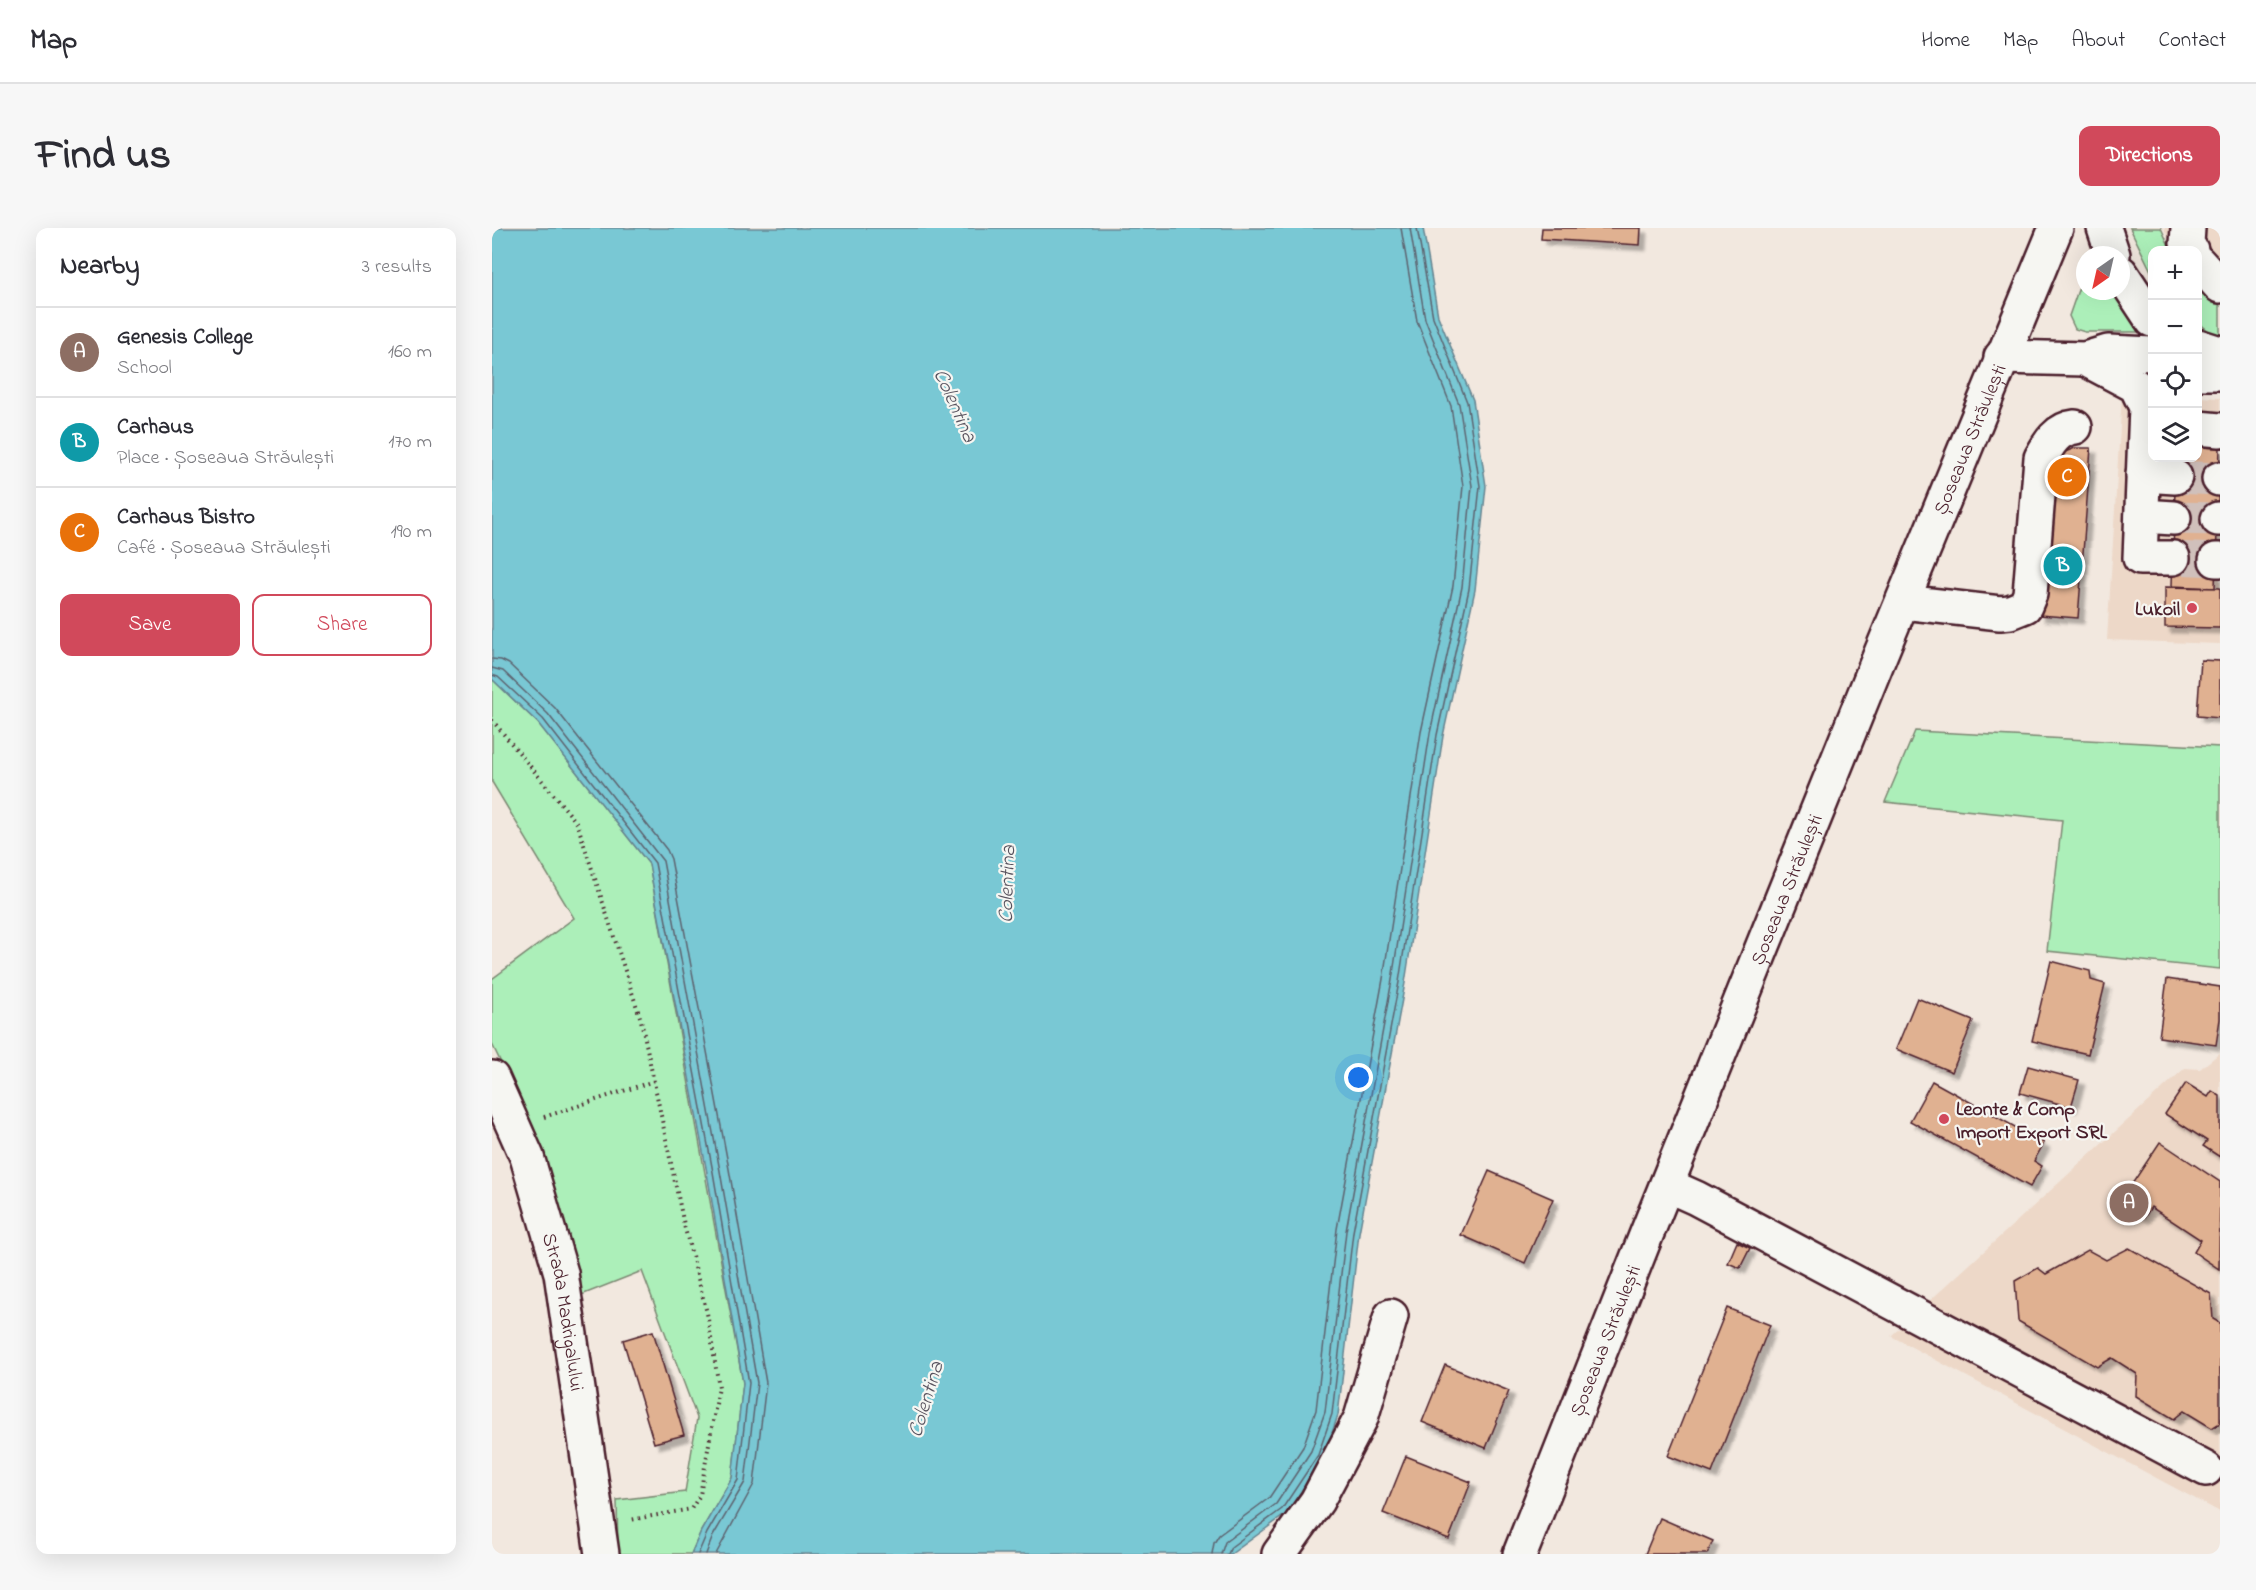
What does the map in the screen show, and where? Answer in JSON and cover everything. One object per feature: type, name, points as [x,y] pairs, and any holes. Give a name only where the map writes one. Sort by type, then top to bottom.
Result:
[{"type":"street","name":"Șoseaua Străulești","points":[[1520,1554],[2001,357],[2056,228]]},
{"type":"street","points":[[2103,228],[2110,246]]},
{"type":"street","points":[[2188,228],[2188,246]]},
{"type":"street","points":[[2202,266],[2220,286]]},
{"type":"street","points":[[2130,287],[2148,314]]},
{"type":"street","points":[[2202,348],[2220,355]]},
{"type":"street","points":[[2096,364],[2108,352],[2148,354]]},
{"type":"street","points":[[2202,356],[2220,355]]},
{"type":"street","points":[[2001,357],[2148,370]]},
{"type":"street","points":[[2096,364],[2136,387],[2146,407],[2148,420]]},
{"type":"street","points":[[2202,373],[2220,373]]},
{"type":"street","points":[[1903,602],[2000,613],[2019,610],[2025,606],[2030,594],[2041,458],[2058,433],[2075,427]]},
{"type":"street","points":[[2202,428],[2220,430]]},
{"type":"street","points":[[2156,462],[2159,476],[2142,516],[2140,558],[2173,558]]},
{"type":"street","points":[[2142,516],[2174,518]]},
{"type":"street","name":"Strada Madrigalului","points":[[492,1078],[527,1157],[561,1273],[600,1541]]},
{"type":"street","points":[[1667,1185],[1696,1198],[2206,1469]]},
{"type":"street","points":[[1279,1554],[1317,1501],[1361,1418],[1390,1316]]},
{"type":"path","points":[[492,720],[577,823],[641,1020],[684,1225],[707,1313],[719,1387],[700,1495],[691,1509],[672,1514],[640,1517],[600,1541]]},
{"type":"path","points":[[513,1127],[654,1081]]},
{"type":"shaded area","points":[[2164,228],[2220,228],[2220,302],[2202,282],[2202,246],[2171,246]]},
{"type":"shaded area","name":"Lukoil","points":[[2122,394],[2148,449],[2148,462],[2202,462],[2202,397],[2220,398],[2220,644],[2107,640]]},
{"type":"shaded area","points":[[2220,1053],[2220,1512],[1891,1336],[2185,1068],[2200,1069]]},
{"type":"green space","points":[[2130,228],[2161,228],[2169,246],[2148,246],[2148,265]]},
{"type":"green space","points":[[2202,290],[2220,306],[2220,335],[2210,332],[2202,325]]},
{"type":"green space","points":[[2076,296],[2076,300],[2127,300],[2145,327],[2141,332],[2085,332],[2075,329],[2069,316]]},
{"type":"green space","points":[[492,679],[538,723],[649,864],[743,1383],[732,1478],[701,1531],[691,1554],[618,1554],[617,1500],[685,1492],[697,1418],[642,1271],[579,1296],[545,1154],[492,1044],[492,979],[574,918],[492,782]]},
{"type":"green space","points":[[1915,731],[2220,747],[2220,969],[2047,951],[2062,820],[1885,802]]},
{"type":"water","name":"Colentina","points":[[492,228],[1423,228],[1438,316],[1473,400],[1486,486],[1475,590],[1443,736],[1405,983],[1359,1233],[1338,1415],[1324,1457],[1286,1514],[1231,1554],[691,1554],[701,1531],[732,1478],[743,1383],[707,1173],[649,864],[538,723],[492,679]]},
{"type":"building","points":[[1542,228],[1641,228],[1640,245],[1541,239]]},
{"type":"building","points":[[2202,447],[2220,448],[2215,588],[2172,586],[2176,462],[2202,462]]},
{"type":"building","points":[[2075,448],[2091,448],[2078,618],[2039,615],[2050,492],[2057,460],[2065,452]]},
{"type":"building","name":"Lukoil","points":[[2165,587],[2220,588],[2220,628],[2165,627]]},
{"type":"building","points":[[2201,660],[2220,661],[2220,718],[2197,716]]},
{"type":"building","points":[[2051,961],[2090,971],[2091,980],[2105,984],[2088,1054],[2032,1041]]},
{"type":"building","points":[[2167,979],[2220,987],[2220,1019],[2216,1045],[2159,1037]]},
{"type":"building","points":[[1917,998],[1973,1021],[1952,1072],[1896,1049]]},
{"type":"building","points":[[2028,1066],[2079,1080],[2071,1107],[2020,1093]]},
{"type":"building","points":[[1932,1081],[2044,1143],[2034,1161],[2042,1166],[2030,1187],[1910,1121]]},
{"type":"building","points":[[2186,1083],[2208,1097],[2212,1091],[2220,1096],[2220,1157],[2203,1146],[2207,1141],[2165,1114]]},
{"type":"building","points":[[2160,1142],[2220,1182],[2219,1269],[2194,1252],[2201,1240],[2151,1207],[2144,1218],[2120,1202]]},
{"type":"building","points":[[1489,1171],[1553,1199],[1525,1263],[1461,1235]]},
{"type":"building","points":[[1737,1242],[1750,1248],[1740,1268],[1728,1263]]},
{"type":"building","points":[[2129,1248],[2211,1294],[2213,1319],[2220,1323],[2220,1423],[2212,1428],[2184,1411],[2174,1419],[2136,1396],[2137,1374],[2112,1358],[2097,1367],[2018,1321],[2015,1281],[2038,1268],[2046,1274],[2088,1250],[2106,1260]]},
{"type":"building","points":[[1727,1308],[1770,1325],[1712,1473],[1668,1456]]},
{"type":"building","points":[[653,1331],[684,1435],[654,1443],[623,1340]]},
{"type":"building","points":[[1445,1365],[1509,1391],[1486,1448],[1422,1422]]},
{"type":"building","points":[[1406,1456],[1471,1482],[1449,1539],[1383,1513]]},
{"type":"building","points":[[1660,1518],[1713,1541],[1707,1554],[1645,1554]]},
{"type":"tunnel","points":[[2175,477],[2219,479]]},
{"type":"tunnel","points":[[2174,518],[2218,519]]},
{"type":"tunnel","points":[[2173,558],[2216,560]]},
{"type":"place","name":"Carhaus Bistro","points":[[2067,477]]},
{"type":"place","name":"Carhaus","points":[[2063,566]]},
{"type":"place","name":"Lukoil","points":[[2192,608]]},
{"type":"place","name":"Leonte & Comp Import Export SRL","points":[[1944,1119]]},
{"type":"place","name":"Genesis College","points":[[2129,1203]]}]
